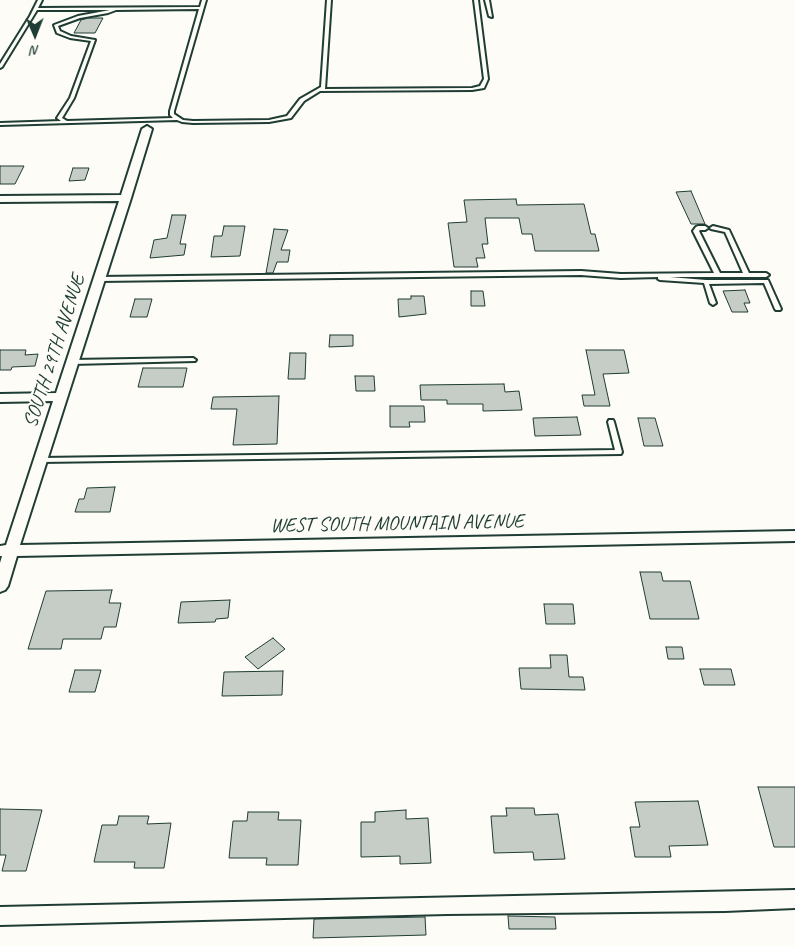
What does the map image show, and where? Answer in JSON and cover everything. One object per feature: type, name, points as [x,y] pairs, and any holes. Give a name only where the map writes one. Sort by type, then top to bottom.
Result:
[{"type":"street","name":"SOUTH 29TH AVENUE","points":[[0,586],[5,552],[41,460],[147,129]]},
{"type":"street","points":[[0,199],[126,198]]},
{"type":"street","points":[[0,398],[61,397]]},
{"type":"street","name":"WEST SOUTH MOUNTAIN AVENUE","points":[[5,552],[795,536]]},
{"type":"street","points":[[0,916],[725,902],[795,898]]},
{"type":"lane","points":[[0,67],[40,0]]},
{"type":"lane","points":[[176,119],[172,111],[204,0]]},
{"type":"lane","points":[[0,124],[176,119],[193,122],[278,120],[292,115],[302,100],[324,86],[329,0]]},
{"type":"lane","points":[[320,90],[472,89],[482,87],[486,79],[476,0]]},
{"type":"lane","points":[[488,0],[490,16]]},
{"type":"lane","points":[[66,122],[59,118],[72,98],[93,40],[70,37],[58,32],[56,25],[79,17],[108,12],[116,8]]},
{"type":"lane","points":[[36,9],[201,8]]},
{"type":"lane","points":[[704,228],[698,228],[696,231],[718,275]]},
{"type":"lane","points":[[713,228],[727,230],[747,275]]},
{"type":"lane","points":[[99,279],[581,273],[647,276],[766,276]]},
{"type":"lane","points":[[647,276],[670,280],[706,282],[766,281],[778,309]]},
{"type":"lane","points":[[706,282],[714,303]]},
{"type":"lane","points":[[72,362],[193,360]]},
{"type":"lane","points":[[41,460],[619,452],[611,422]]},
{"type":"building","points":[[103,18],[95,33],[74,33],[81,20]]},
{"type":"building","points":[[0,166],[24,166],[15,184],[0,184]]},
{"type":"building","points":[[73,168],[89,168],[85,180],[69,181]]},
{"type":"building","points":[[691,191],[705,224],[691,224],[676,192]]},
{"type":"building","points":[[516,199],[517,205],[584,204],[591,234],[595,234],[599,251],[535,251],[532,234],[522,234],[519,218],[485,218],[488,244],[482,244],[485,258],[476,258],[478,267],[454,267],[448,223],[467,222],[464,200]]},
{"type":"building","points":[[172,215],[186,215],[180,244],[186,244],[184,255],[150,258],[154,240],[167,238]]},
{"type":"building","points":[[224,226],[245,226],[240,256],[211,257],[214,236],[222,236]]},
{"type":"building","points":[[274,229],[288,230],[281,250],[290,250],[288,262],[277,262],[273,273],[266,273]]},
{"type":"building","points":[[745,290],[750,303],[744,303],[748,312],[732,312],[723,291]]},
{"type":"building","points":[[471,291],[483,291],[485,306],[471,306]]},
{"type":"building","points":[[411,296],[424,296],[426,314],[399,317],[398,299],[411,299]]},
{"type":"building","points":[[135,299],[152,299],[147,317],[130,317]]},
{"type":"building","points":[[330,335],[353,335],[353,346],[329,347]]},
{"type":"building","points":[[0,350],[26,350],[25,355],[38,354],[35,366],[12,367],[11,370],[0,370]]},
{"type":"building","points":[[586,350],[624,350],[629,373],[603,374],[610,406],[584,406],[582,395],[595,395]]},
{"type":"building","points":[[290,353],[306,353],[305,379],[288,379]]},
{"type":"building","points":[[143,368],[187,368],[183,387],[138,387]]},
{"type":"building","points":[[355,376],[374,376],[375,391],[356,391]]},
{"type":"building","points":[[504,384],[505,392],[519,391],[522,410],[483,411],[483,404],[447,404],[447,400],[421,400],[420,385]]},
{"type":"building","points":[[279,396],[277,444],[233,445],[237,409],[211,409],[213,397]]},
{"type":"building","points":[[390,406],[424,406],[425,422],[409,422],[410,427],[390,427]]},
{"type":"building","points":[[577,417],[581,435],[535,436],[533,418]]},
{"type":"building","points":[[638,418],[655,418],[663,446],[644,446]]},
{"type":"building","points":[[115,487],[110,512],[75,512],[79,499],[84,499],[87,488]]},
{"type":"building","points":[[640,572],[661,572],[663,581],[690,581],[699,619],[650,619]]},
{"type":"building","points":[[112,590],[109,603],[121,603],[116,627],[104,627],[101,639],[63,639],[61,649],[28,649],[46,591]]},
{"type":"building","points":[[230,600],[228,618],[216,619],[215,622],[178,623],[181,602]]},
{"type":"building","points":[[544,604],[573,604],[575,624],[546,624]]},
{"type":"building","points":[[273,638],[285,649],[258,669],[245,657]]},
{"type":"building","points":[[666,647],[682,647],[684,659],[668,659]]},
{"type":"building","points":[[550,655],[567,655],[569,677],[583,677],[585,690],[521,689],[519,668],[551,668]]},
{"type":"building","points":[[700,669],[731,669],[735,685],[704,685]]},
{"type":"building","points":[[75,670],[101,670],[95,692],[69,692]]},
{"type":"building","points":[[283,671],[282,695],[222,696],[224,672]]},
{"type":"building","points":[[758,787],[795,787],[795,847],[774,847]]},
{"type":"building","points":[[698,801],[708,845],[669,846],[671,857],[635,857],[630,827],[640,827],[635,802]]},
{"type":"building","points":[[506,808],[534,808],[535,815],[558,814],[565,859],[534,860],[533,852],[494,853],[491,816],[507,816]]},
{"type":"building","points":[[0,809],[42,810],[26,871],[2,871],[6,855],[0,855]]},
{"type":"building","points":[[406,810],[406,819],[428,818],[431,863],[400,864],[400,856],[361,857],[361,822],[375,822],[375,812]]},
{"type":"building","points":[[248,812],[279,812],[278,820],[301,820],[298,865],[266,865],[267,858],[229,858],[233,821],[247,821]]},
{"type":"building","points":[[119,816],[149,816],[147,824],[171,823],[164,868],[134,868],[135,862],[94,862],[102,825],[117,825]]},
{"type":"building","points":[[508,916],[555,917],[556,929],[509,929]]},
{"type":"building","points":[[425,917],[426,935],[313,938],[314,919]]}]
